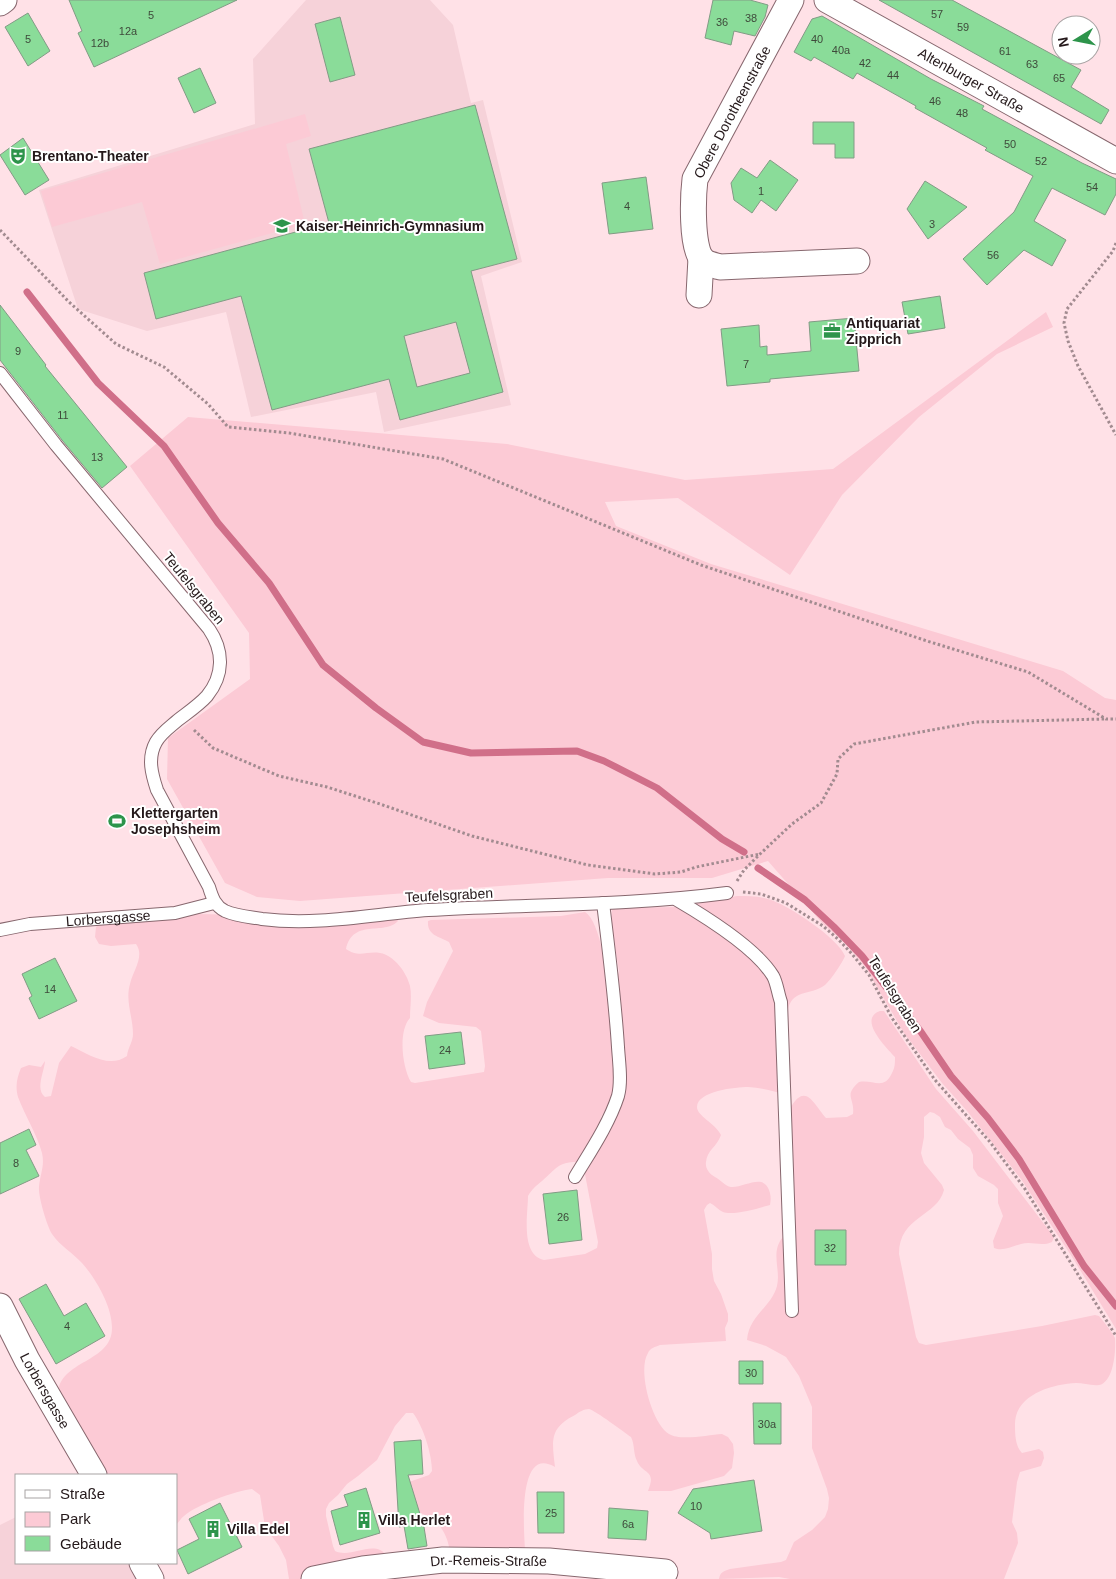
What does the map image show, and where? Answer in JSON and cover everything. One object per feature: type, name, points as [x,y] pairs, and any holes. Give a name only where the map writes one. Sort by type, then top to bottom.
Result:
[{"type":"street","points":[[0,3],[4,0]]},
{"type":"street","name":"Obere Dorotheenstraße","points":[[699,295],[701,258],[695,235],[693,212],[695,179],[791,0]]},
{"type":"street","name":"Altenburger Straße","points":[[827,0],[1116,161]]},
{"type":"street","points":[[701,258],[707,264],[738,268],[858,261]]},
{"type":"street","name":"Lorbersgasse","points":[[0,1306],[27,1360],[93,1474]]},
{"type":"street","name":"Dr.-Remeis-Straße","points":[[314,1579],[363,1569],[443,1560],[550,1562],[665,1572]]},
{"type":"street","points":[[143,1564],[151,1579]]},
{"type":"lane","name":"Teufelsgraben","points":[[0,373],[56,445],[216,639],[221,656],[217,682],[206,697],[162,734],[155,743],[150,764],[157,790],[209,887],[214,903],[225,911],[247,917],[288,922],[326,921],[430,910],[677,900],[727,893]]},
{"type":"lane","points":[[677,900],[708,918],[756,955],[774,977],[780,1002],[792,1311]]},
{"type":"lane","name":"Lorbersgasse","points":[[0,930],[30,924],[175,913],[214,903]]},
{"type":"lane","points":[[575,1176],[596,1142],[611,1112],[618,1096],[620,1078],[602,903]]},
{"type":"path","points":[[0,230],[69,302],[116,344],[164,367],[208,404],[228,427],[290,433],[444,459],[701,565],[926,642],[1028,672],[1106,719]]},
{"type":"path","points":[[1116,243],[1112,251],[1067,309],[1064,323],[1068,341],[1078,366],[1116,435]]},
{"type":"path","points":[[187,712],[188,722],[192,728],[213,748],[279,776],[380,804],[472,836],[588,865],[655,874],[681,872],[696,867],[760,854]]},
{"type":"path","points":[[727,893],[737,882],[744,870],[760,854],[792,824],[821,803],[837,774],[838,759],[854,744],[976,722],[1116,719]]},
{"type":"path","name":"Teufelsgraben","points":[[727,893],[746,892],[761,894],[786,903],[823,926],[852,954],[869,975],[892,1018],[935,1080],[990,1142],[1024,1189],[1116,1336]]},
{"type":"shaded area","name":"Kaiser-Heinrich-Gymnasium","points":[[306,0],[430,0],[453,25],[471,103],[483,100],[522,262],[481,276],[511,405],[384,432],[376,392],[251,417],[226,312],[147,331],[78,309],[39,190],[255,124],[253,59]]},
{"type":"shaded area","points":[[15,1518],[15,1564],[130,1564],[138,1579],[0,1579],[0,1525]]},
{"type":"green space","points":[[305,114],[311,136],[286,144],[305,224],[160,264],[142,202],[52,227],[41,191]]},
{"type":"green space","points":[[1046,312],[1053,327],[997,354],[919,417],[842,495],[790,575],[678,498],[605,502],[616,526],[711,564],[1063,671],[1105,698],[1116,700],[1116,1329],[1021,1179],[967,1111],[942,1083],[904,1033],[866,968],[844,942],[823,924],[768,861],[712,878],[608,878],[300,901],[257,897],[225,883],[167,779],[168,738],[250,679],[249,633],[130,466],[188,417],[507,444],[685,480],[833,469]]},
{"type":"green space","points":[[737,896],[768,899],[787,907],[823,931],[833,940],[845,956],[825,985],[819,989],[797,996],[789,1005],[787,1013],[790,1088],[782,1094],[766,1089],[748,1087],[727,1089],[703,1097],[697,1107],[700,1113],[721,1135],[707,1158],[706,1166],[709,1173],[731,1187],[762,1182],[770,1192],[770,1205],[746,1211],[727,1213],[710,1203],[707,1205],[704,1210],[712,1254],[714,1281],[728,1314],[725,1328],[726,1341],[660,1345],[653,1348],[649,1351],[645,1361],[645,1383],[657,1420],[669,1434],[687,1437],[722,1434],[728,1437],[733,1444],[732,1468],[724,1476],[671,1491],[648,1491],[651,1479],[637,1461],[631,1437],[598,1414],[589,1409],[585,1410],[567,1420],[556,1430],[553,1443],[555,1467],[543,1463],[534,1468],[529,1478],[525,1493],[524,1509],[525,1549],[451,1556],[446,1537],[438,1524],[425,1515],[407,1508],[409,1482],[429,1475],[432,1471],[432,1464],[429,1449],[420,1425],[413,1413],[406,1413],[395,1426],[377,1460],[347,1484],[329,1503],[326,1509],[335,1551],[348,1553],[376,1549],[382,1551],[387,1556],[301,1579],[289,1579],[286,1560],[279,1546],[265,1527],[260,1495],[252,1489],[206,1503],[190,1512],[178,1523],[178,1474],[99,1474],[58,1394],[61,1383],[67,1374],[104,1348],[110,1339],[111,1320],[106,1302],[93,1277],[82,1263],[55,1238],[48,1225],[39,1191],[43,1166],[42,1153],[17,1093],[21,1068],[29,1065],[41,1067],[45,1061],[40,1085],[42,1094],[45,1097],[51,1096],[59,1063],[71,1046],[106,1061],[120,1060],[127,1056],[133,1034],[129,990],[131,979],[138,964],[139,953],[136,944],[111,946],[99,944],[95,937],[96,927],[100,924],[194,914],[397,917],[398,921],[392,925],[362,930],[355,934],[346,949],[359,954],[385,954],[399,965],[406,976],[411,990],[411,998],[410,1018],[404,1031],[403,1049],[405,1068],[411,1082],[415,1083],[484,1072],[485,1066],[481,1031],[476,1027],[439,1023],[423,1016],[427,1002],[453,951],[449,942],[431,932],[428,921],[561,916],[585,912],[593,923],[600,941],[605,965],[609,991],[616,1083],[613,1096],[601,1117],[600,1126],[622,1095],[616,982],[619,971],[611,922],[612,910],[616,908],[677,907]],"holes":[[[573,1162],[581,1162],[583,1164],[598,1242],[597,1248],[585,1254],[544,1260],[536,1257],[531,1250],[527,1233],[528,1196],[558,1166]]]},
{"type":"green space","points":[[884,1011],[936,1089],[973,1131],[1054,1237],[1052,1242],[1048,1243],[1025,1243],[1004,1249],[994,1248],[993,1241],[1003,1216],[998,1203],[998,1189],[978,1176],[973,1168],[973,1155],[970,1148],[958,1139],[951,1130],[945,1127],[940,1117],[930,1112],[924,1117],[924,1137],[921,1153],[924,1163],[944,1190],[934,1206],[911,1224],[905,1232],[899,1254],[916,1337],[919,1343],[926,1345],[1042,1326],[1095,1315],[1099,1316],[1115,1338],[1113,1365],[1104,1383],[1096,1385],[1076,1383],[1056,1386],[1036,1393],[1021,1406],[1015,1424],[1015,1435],[1020,1450],[1022,1453],[1039,1449],[1043,1452],[1044,1458],[1041,1466],[1020,1472],[1012,1522],[1017,1533],[1018,1543],[1004,1579],[790,1579],[779,1577],[719,1579],[721,1573],[730,1569],[786,1560],[794,1542],[812,1530],[825,1517],[828,1509],[829,1498],[827,1489],[812,1448],[812,1407],[799,1376],[786,1357],[766,1346],[747,1340],[752,1324],[774,1294],[777,1286],[776,1255],[779,1243],[783,1237],[791,1107],[801,1096],[806,1096],[814,1102],[826,1118],[847,1117],[853,1114],[851,1094],[859,1082],[882,1083],[889,1078],[894,1067],[895,1057],[876,1034],[872,1020],[874,1015]]},
{"type":"building","points":[[69,0],[237,0],[94,67],[78,33],[82,31]]},
{"type":"building","points":[[713,0],[750,0],[768,5],[765,17],[755,36],[734,31],[731,45],[705,38]]},
{"type":"building","points":[[879,0],[952,0],[1051,54],[1051,65],[1072,65],[1081,70],[1071,87],[1109,110],[1101,124]]},
{"type":"building","points":[[28,13],[50,51],[28,66],[5,27]]},
{"type":"building","points":[[822,16],[931,79],[984,106],[982,109],[1082,163],[1116,179],[1116,194],[1105,215],[1052,188],[1034,221],[1066,240],[1052,266],[1024,250],[987,285],[963,259],[1014,212],[1033,176],[985,150],[987,148],[857,73],[853,79],[814,57],[811,61],[794,52],[812,19]]},
{"type":"building","points":[[340,17],[355,75],[330,82],[315,24]]},
{"type":"building","points":[[200,68],[216,103],[194,113],[178,78]]},
{"type":"building","points":[[475,105],[517,259],[471,271],[503,392],[400,420],[389,379],[272,410],[241,296],[156,319],[144,273],[329,223],[309,149]],"holes":[[[456,322],[470,373],[417,387],[404,336]]]},
{"type":"building","points":[[813,122],[854,122],[854,158],[835,158],[835,144],[813,144]]},
{"type":"building","points":[[23,138],[49,180],[25,195],[0,155]]},
{"type":"building","points":[[770,160],[798,180],[776,211],[761,200],[752,213],[734,200],[731,183],[741,168],[757,178]]},
{"type":"building","points":[[646,177],[653,229],[609,234],[602,183]]},
{"type":"building","points":[[925,181],[967,207],[928,239],[907,209]]},
{"type":"building","points":[[940,296],[945,328],[908,334],[902,302]]},
{"type":"building","points":[[0,305],[45,366],[127,467],[102,488],[0,360]]},
{"type":"building","points":[[854,318],[859,371],[770,379],[770,382],[727,386],[721,329],[759,325],[760,347],[767,346],[767,355],[811,351],[809,322]]},
{"type":"building","points":[[55,958],[77,1001],[39,1019],[29,998],[32,996],[22,974]]},
{"type":"building","points":[[461,1032],[465,1064],[429,1069],[425,1036]]},
{"type":"building","points":[[29,1129],[36,1145],[26,1150],[39,1176],[0,1194],[0,1143]]},
{"type":"building","points":[[577,1190],[582,1240],[549,1244],[543,1194]]},
{"type":"building","points":[[815,1230],[846,1230],[846,1265],[815,1265]]},
{"type":"building","points":[[46,1284],[64,1316],[86,1303],[105,1336],[56,1364],[19,1299]]},
{"type":"building","points":[[739,1361],[763,1361],[763,1384],[739,1384]]},
{"type":"building","points":[[753,1403],[781,1403],[781,1444],[754,1444]]},
{"type":"building","points":[[421,1440],[423,1474],[408,1475],[424,1527],[427,1546],[408,1549],[404,1526],[399,1527],[394,1442]]},
{"type":"building","points":[[754,1480],[762,1531],[711,1539],[710,1533],[678,1513],[693,1489]]},
{"type":"building","name":"Villa Herlet","points":[[366,1488],[380,1533],[340,1545],[331,1511],[348,1506],[344,1495]]},
{"type":"building","points":[[537,1492],[564,1492],[564,1533],[538,1533]]},
{"type":"building","name":"Villa Edel","points":[[220,1503],[242,1547],[188,1574],[178,1550],[199,1539],[189,1519]]},
{"type":"building","points":[[609,1508],[648,1511],[646,1540],[608,1538]]},
{"type":"waterway","points":[[27,292],[98,383],[164,446],[218,523],[269,583],[323,665],[376,708],[423,742],[471,753],[577,751],[604,761],[657,788],[722,839],[744,852]]},
{"type":"waterway","points":[[758,868],[805,900],[862,956],[921,1032],[951,1076],[988,1118],[1019,1159],[1084,1266],[1116,1306]]},
{"type":"place","name":"Brentano-Theater","points":[[18,156]]},
{"type":"place","name":"Kaiser-Heinrich-Gymnasium","points":[[282,226]]},
{"type":"place","name":"Antiquariat Zipprich","points":[[832,331]]},
{"type":"place","name":"Klettergarten Josephsheim","points":[[117,821]]},
{"type":"place","name":"Villa Herlet","points":[[364,1520]]},
{"type":"place","name":"Villa Edel","points":[[213,1529]]}]
